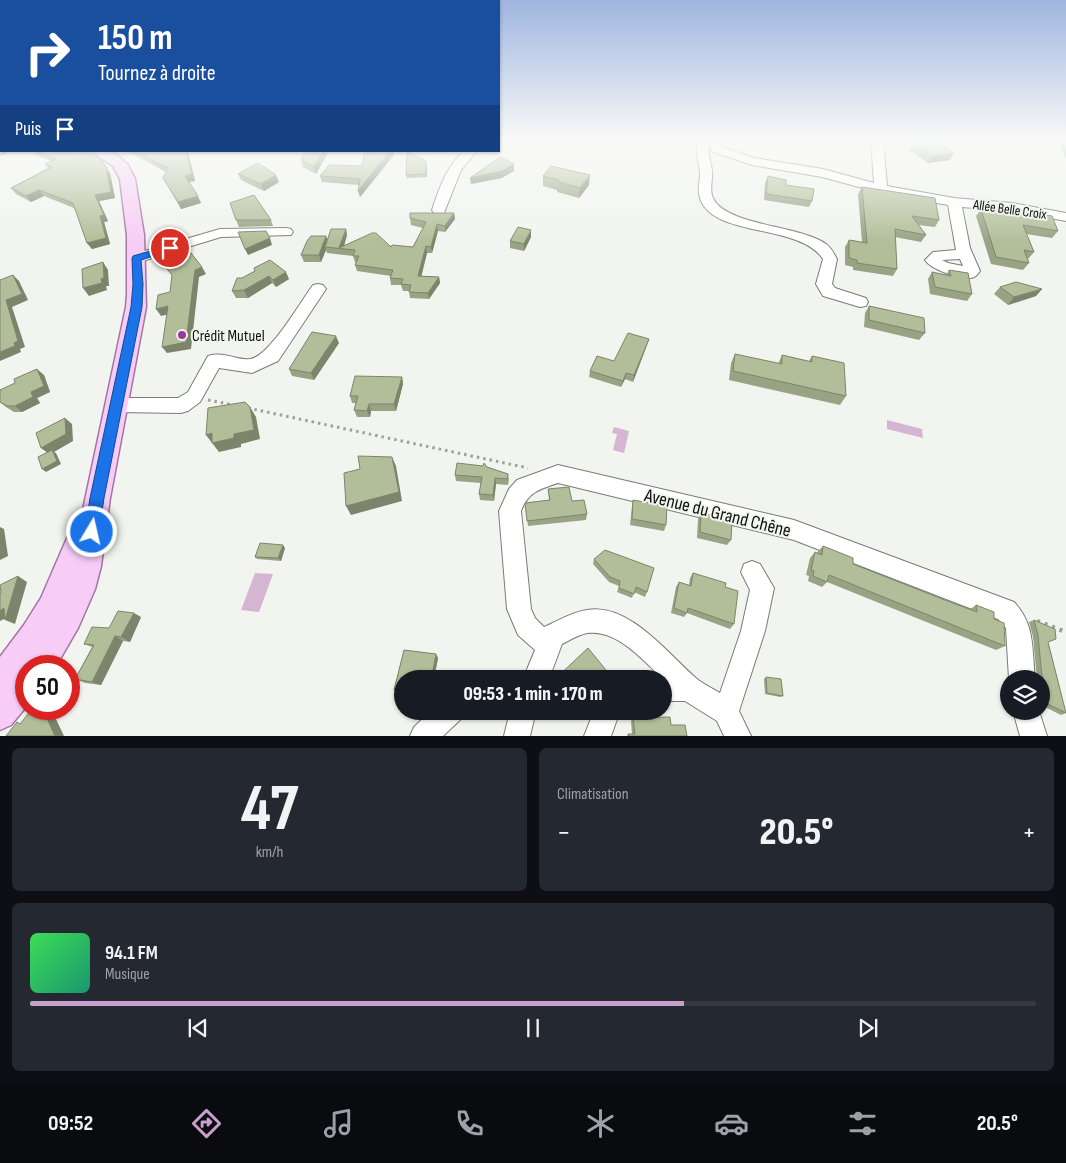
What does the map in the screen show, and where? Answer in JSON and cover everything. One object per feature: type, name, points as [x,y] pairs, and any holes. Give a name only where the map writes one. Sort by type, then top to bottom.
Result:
[{"type":"main road","points":[[46,655],[68,618],[81,590],[87,566],[97,498],[136,307],[138,284],[130,188],[126,174]]},
{"type":"main road","points":[[0,681],[26,650],[46,618],[64,581],[97,498]]},
{"type":"main road","points":[[0,714],[15,696]]},
{"type":"street","points":[[439,210],[452,174]]},
{"type":"street","points":[[706,174],[707,199],[713,207],[740,221],[812,240],[823,246],[830,259],[824,284],[829,292],[860,302]]},
{"type":"street","name":"Allée Belle Croix","points":[[828,174],[881,189],[954,202],[1012,206],[1066,217]]},
{"type":"street","points":[[880,174],[881,189]]},
{"type":"street","name":"Allée Belle Croix","points":[[954,202],[964,249]]},
{"type":"street","points":[[136,258],[220,234],[286,232]]},
{"type":"street","points":[[117,405],[181,406],[194,397],[214,361],[226,361],[252,366],[272,356],[318,289]]},
{"type":"street","points":[[550,645],[531,634],[519,609],[510,511],[516,496],[524,488],[533,482],[558,474]]},
{"type":"street","name":"Avenue du Grand Chêne","points":[[558,474],[794,530],[1006,610],[1016,621],[1018,627],[1021,670]]},
{"type":"street","points":[[726,712],[753,631],[762,588],[752,572]]},
{"type":"street","points":[[540,670],[553,636],[590,620],[607,624],[628,633],[660,657],[688,688],[726,712],[738,736]]},
{"type":"street","points":[[672,688],[688,688]]},
{"type":"street","points":[[422,736],[441,720]]},
{"type":"street","points":[[597,736],[603,720]]},
{"type":"street","points":[[1029,720],[1034,736]]},
{"type":"path","points":[[194,397],[558,474]]},
{"type":"shaded area","points":[[887,420],[922,429],[923,438],[887,429]]},
{"type":"shaded area","points":[[614,427],[629,431],[624,453],[613,450],[617,434],[612,433]]},
{"type":"shaded area","points":[[255,573],[273,574],[259,612],[241,610]]},
{"type":"building","points":[[38,174],[107,174],[111,192],[95,195],[104,215],[100,216],[106,238],[87,243],[73,203],[39,190],[26,196],[11,188]]},
{"type":"building","points":[[165,174],[191,174],[185,176],[198,196],[178,202],[163,178]]},
{"type":"building","points":[[239,174],[276,175],[261,184]]},
{"type":"building","points":[[321,174],[371,174],[358,191],[360,179],[320,176]]},
{"type":"building","points":[[475,174],[487,174],[470,178]]},
{"type":"building","points":[[544,174],[590,175],[580,188],[543,176]]},
{"type":"building","points":[[768,176],[786,180],[786,185],[814,189],[812,201],[766,194]]},
{"type":"building","points":[[862,187],[935,198],[939,220],[912,216],[926,235],[895,229],[897,269],[857,263],[857,260],[849,258],[849,240],[867,243]]},
{"type":"building","points":[[254,195],[271,220],[236,220],[230,203]]},
{"type":"building","points":[[985,204],[1052,216],[1058,231],[1023,225],[1034,252],[1024,250],[1029,263],[996,257],[981,209],[987,208]]},
{"type":"building","points":[[410,213],[454,213],[445,226],[437,224],[431,247],[426,246],[418,276],[439,277],[428,293],[409,292],[411,285],[401,284],[403,279],[390,278],[393,270],[355,265],[359,256],[353,256],[355,250],[325,247],[331,229],[346,229],[339,248],[372,233],[376,233],[391,247],[392,245],[413,247],[426,222],[410,218]]},
{"type":"building","points":[[518,227],[531,230],[524,244],[510,241]]},
{"type":"building","points":[[266,231],[270,238],[245,249],[238,232]]},
{"type":"building","points":[[311,236],[326,236],[319,255],[301,255],[307,241]]},
{"type":"building","points":[[191,253],[202,267],[195,270],[186,342],[162,347],[168,306],[156,309],[158,295],[170,292],[172,275],[164,265]]},
{"type":"building","points":[[270,260],[286,272],[273,280],[269,276],[244,290],[232,291],[237,278],[242,278],[255,271],[254,268]]},
{"type":"building","points":[[103,262],[104,278],[101,279],[102,283],[83,288],[82,269]]},
{"type":"building","points":[[949,270],[968,273],[972,294],[935,287],[932,272],[951,276]]},
{"type":"building","points":[[13,275],[22,294],[6,300],[18,341],[14,343],[15,346],[0,352],[0,280]]},
{"type":"building","points":[[1016,282],[1042,289],[1014,297],[1000,287]]},
{"type":"building","points":[[869,306],[924,318],[925,333],[869,320]]},
{"type":"building","points":[[312,332],[336,336],[311,373],[289,369]]},
{"type":"building","points":[[628,333],[649,339],[634,375],[626,373],[623,381],[590,371],[597,356],[614,361]]},
{"type":"building","points":[[735,354],[782,364],[782,355],[812,362],[812,356],[844,363],[846,396],[733,371]]},
{"type":"building","points":[[37,369],[44,386],[31,392],[33,397],[15,406],[7,406],[0,402],[0,390],[15,383],[14,379]]},
{"type":"building","points":[[355,376],[402,377],[394,404],[369,404],[367,411],[354,410],[358,396],[350,396]]},
{"type":"building","points":[[245,402],[250,407],[254,430],[234,434],[234,438],[212,443],[212,433],[206,435],[208,408]]},
{"type":"building","points":[[65,418],[66,434],[41,448],[36,433]]},
{"type":"building","points":[[52,450],[57,461],[42,469],[38,457]]},
{"type":"building","points":[[358,456],[392,457],[399,492],[346,506],[344,473],[360,469]]},
{"type":"building","points":[[457,463],[483,466],[484,463],[487,467],[508,474],[507,479],[495,478],[493,495],[479,494],[482,477],[455,475]]},
{"type":"building","points":[[569,487],[572,501],[584,500],[587,514],[527,521],[525,503],[550,500],[548,489]]},
{"type":"building","points":[[633,500],[667,506],[666,525],[632,519]]},
{"type":"building","points":[[701,513],[732,520],[731,540],[700,532]]},
{"type":"building","points":[[260,543],[283,545],[278,558],[255,557]]},
{"type":"building","points":[[823,546],[853,558],[853,564],[950,602],[977,612],[976,605],[994,612],[994,619],[1004,623],[1005,646],[829,575],[827,582],[813,576],[814,571],[811,570],[815,552],[822,555]]},
{"type":"building","points":[[605,550],[654,568],[647,592],[636,587],[634,594],[619,588],[620,581],[610,577],[594,559]]},
{"type":"building","points":[[693,573],[726,583],[725,587],[738,591],[734,624],[688,608],[687,613],[674,608],[679,582],[691,586]]},
{"type":"building","points":[[18,576],[5,620],[4,608],[0,611],[0,585]]},
{"type":"building","points":[[118,611],[134,613],[121,637],[115,636],[92,682],[80,680],[80,670],[94,645],[84,644],[92,627],[109,628]]},
{"type":"building","points":[[1034,620],[1055,629],[1056,639],[1048,642],[1066,713],[1050,705],[1050,670],[1041,670],[1038,635]]},
{"type":"building","points":[[588,648],[606,670],[565,670]]},
{"type":"building","points":[[404,650],[436,654],[433,670],[399,670]]},
{"type":"building","points":[[766,677],[781,679],[783,696],[767,693]]},
{"type":"building","points":[[23,720],[48,720],[55,736],[6,736],[17,722],[20,724]]},
{"type":"building","points":[[633,720],[670,720],[671,725],[685,725],[687,736],[629,736],[628,734],[635,734]]},
{"type":"place","name":"Crédit Mutuel","points":[[182,335]]},
{"type":"route","points":[[92,532],[97,498],[108,453],[136,307],[138,284],[136,258],[170,248]]}]
